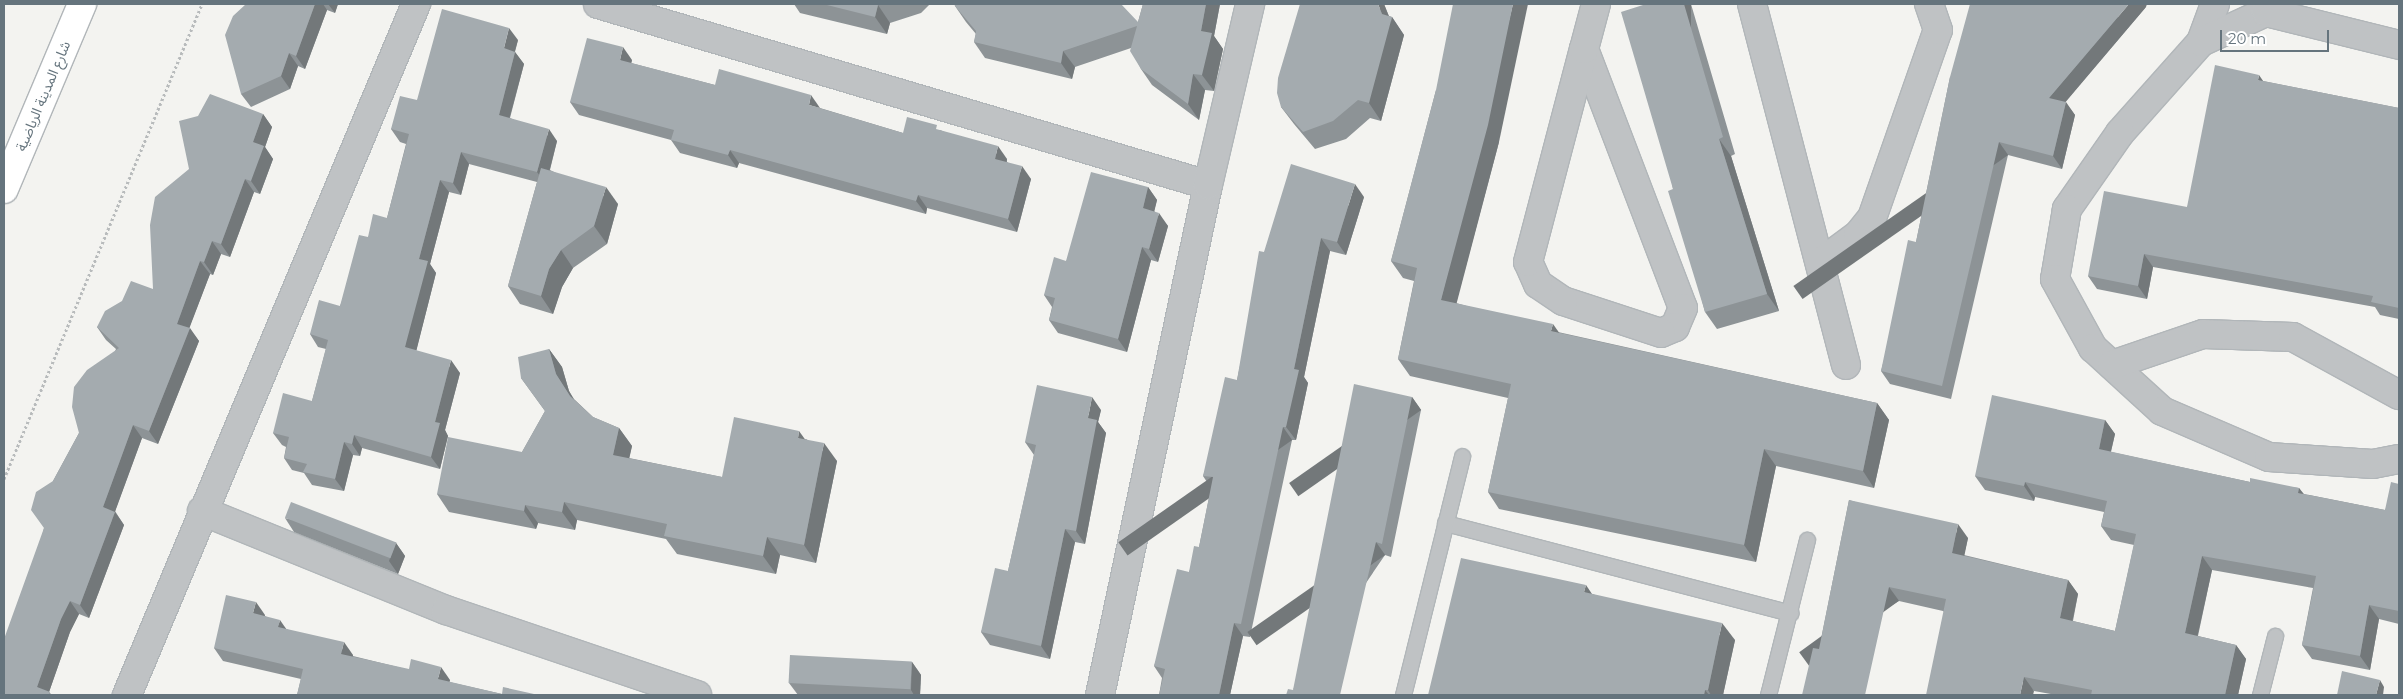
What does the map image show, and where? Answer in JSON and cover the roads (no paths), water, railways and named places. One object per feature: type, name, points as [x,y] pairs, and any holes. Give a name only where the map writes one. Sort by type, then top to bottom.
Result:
[{"type":"main road","name":"شارع المدينة الرياضية","points":[[4,189],[82,4]]},
{"type":"street","points":[[127,695],[202,511],[416,4]]},
{"type":"street","points":[[598,4],[1208,185]]},
{"type":"street","points":[[1100,695],[1208,185],[1250,4]]},
{"type":"street","points":[[1584,49],[1683,308],[1675,327],[1661,333],[1563,301],[1538,284],[1528,262],[1584,49],[1596,4]]},
{"type":"street","points":[[1754,4],[1846,364]]},
{"type":"street","points":[[1820,262],[1858,235],[1872,218],[1938,30],[1929,4]]},
{"type":"street","points":[[2215,4],[2200,42],[2120,133],[2067,209],[2055,279],[2093,348],[2162,410],[2268,457],[2373,464],[2399,459]]},
{"type":"street","points":[[2200,42],[2263,8],[2399,45]]},
{"type":"street","points":[[2112,365],[2203,334],[2293,337],[2399,395]]},
{"type":"street","points":[[202,511],[446,610],[697,695]]},
{"type":"lane","points":[[1403,695],[1462,456]]},
{"type":"lane","points":[[1445,523],[1790,613]]},
{"type":"lane","points":[[1768,695],[1807,540]]},
{"type":"lane","points":[[2260,695],[2275,636]]}]
